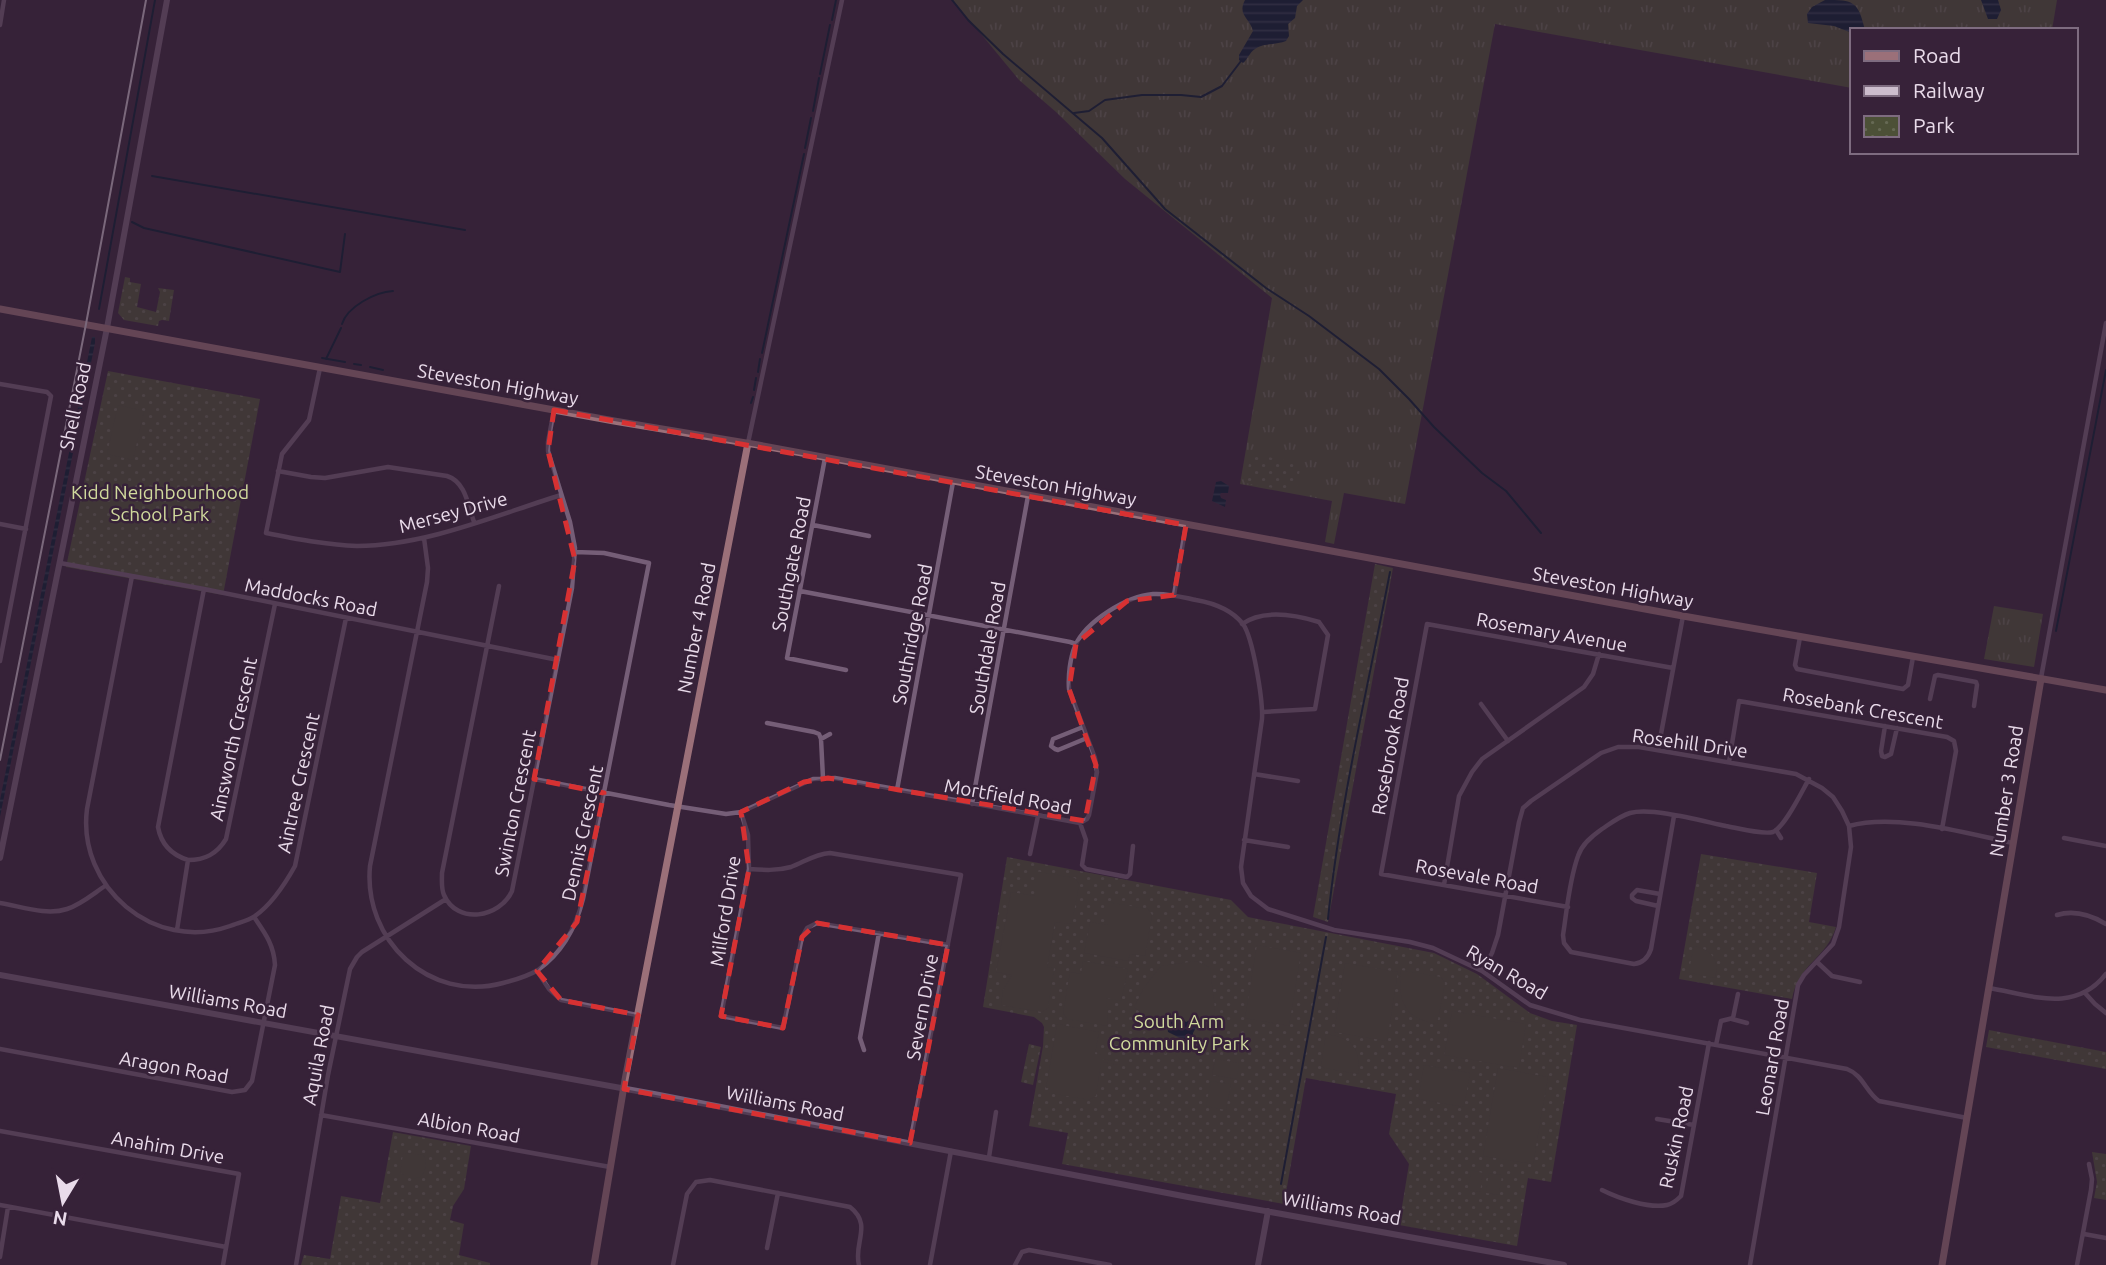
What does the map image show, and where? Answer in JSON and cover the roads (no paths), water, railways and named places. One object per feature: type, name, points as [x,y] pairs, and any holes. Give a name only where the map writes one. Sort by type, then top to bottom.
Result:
[{"type":"main road","name":"Steveston Highway","points":[[0,309],[748,443],[1683,616],[2106,690]]},
{"type":"main road","name":"Number 4 Road","points":[[594,1265],[624,1089],[748,443]]},
{"type":"main road","name":"Number 3 Road","points":[[1942,1265],[2041,679]]},
{"type":"street","points":[[0,24],[4,0]]},
{"type":"street","name":"Shell Road","points":[[0,858],[107,328],[167,0]]},
{"type":"street","name":"Number 4 Road","points":[[748,443],[842,0]]},
{"type":"street","name":"Number 3 Road","points":[[2041,679],[2106,323]]},
{"type":"street","points":[[320,368],[309,419],[302,431],[286,447],[278,471],[325,478],[388,467],[447,476],[456,480],[461,487],[474,523]]},
{"type":"street","name":"Shell Road","points":[[0,384],[51,394],[0,661]]},
{"type":"street","name":"Swinton Crescent","points":[[446,899],[461,911],[481,915],[493,912],[509,898],[512,891],[572,588],[575,552],[570,522],[548,451],[554,410]]},
{"type":"street","name":"Southgate Road","points":[[825,458],[787,658],[846,670]]},
{"type":"street","name":"Mersey Drive","points":[[278,471],[266,533],[321,543],[357,546],[424,538],[561,495]]},
{"type":"street","name":"Southridge Road","points":[[897,790],[953,482]]},
{"type":"street","name":"Southdale Road","points":[[972,804],[1028,496]]},
{"type":"street","points":[[0,524],[26,529]]},
{"type":"street","points":[[813,525],[869,536]]},
{"type":"street","points":[[1174,595],[1186,525]]},
{"type":"street","name":"Dennis Crescent","points":[[424,538],[428,568],[370,866],[370,890],[377,921],[385,937],[416,967],[428,975],[452,984],[474,987],[496,985],[537,971],[565,943],[577,922],[586,886],[649,563],[604,553],[575,552]]},
{"type":"street","name":"Maddocks Road","points":[[60,563],[558,660]]},
{"type":"street","name":"Aintree Crescent","points":[[132,576],[85,822],[86,834],[92,860],[105,886],[120,904],[158,926],[177,930],[207,932],[254,916],[277,894],[295,866],[346,618]]},
{"type":"street","points":[[446,899],[442,889],[442,873],[499,586]]},
{"type":"street","points":[[177,930],[188,860],[168,849],[158,827],[204,589]]},
{"type":"street","points":[[800,591],[1076,644],[1105,615],[1127,600],[1153,594],[1174,595],[1213,604],[1230,613],[1242,624],[1253,617],[1286,615],[1317,621],[1328,633],[1329,640],[1317,711],[1262,712]]},
{"type":"street","name":"Ainsworth Crescent","points":[[188,860],[209,856],[218,850],[226,839],[275,604]]},
{"type":"street","points":[[1658,750],[1683,616]]},
{"type":"street","name":"Ryan Road","points":[[1242,624],[1250,643],[1262,712],[1241,867],[1243,883],[1251,896],[1262,906],[1334,930],[1433,948],[1482,971],[1530,1004],[1552,1013],[1850,1070],[1879,1101],[1967,1118]]},
{"type":"street","name":"Rosemary Avenue","points":[[1427,624],[1673,668]]},
{"type":"street","name":"Rosebrook Road","points":[[1381,874],[1427,624]]},
{"type":"street","points":[[1800,637],[1795,665],[1798,669],[1903,689],[1908,685],[1913,657]]},
{"type":"street","name":"Mortfield Road","points":[[534,779],[718,814],[741,812],[804,782],[823,778],[1080,823],[1089,815],[1097,772],[1095,758],[1069,689],[1076,644]]},
{"type":"street","points":[[1444,885],[1459,796],[1472,772],[1482,759],[1584,687],[1593,674],[1599,654]]},
{"type":"street","points":[[1941,675],[1943,662]]},
{"type":"street","points":[[1930,699],[1935,676],[1941,675],[1977,683],[1974,706]]},
{"type":"street","name":"Rosebank Crescent","points":[[1729,762],[1739,701],[1947,737],[1954,741],[1956,751],[1942,829]]},
{"type":"street","points":[[1481,704],[1508,741]]},
{"type":"street","points":[[767,723],[819,734],[823,778]]},
{"type":"street","points":[[1885,726],[1881,753],[1885,757],[1892,751],[1897,728]]},
{"type":"street","points":[[1083,727],[1053,739],[1051,746],[1057,750],[1087,738]]},
{"type":"street","points":[[821,739],[830,734]]},
{"type":"street","name":"Rosehill Drive","points":[[1482,971],[1497,940],[1520,816],[1526,805],[1610,749],[1626,746],[1658,750],[1796,774],[1810,779],[1833,797],[1849,826]]},
{"type":"street","points":[[1254,774],[1298,781]]},
{"type":"street","points":[[1674,816],[1650,951],[1645,960],[1634,964],[1570,952],[1564,943],[1563,935],[1577,858],[1593,835],[1630,813],[1648,812],[1674,816],[1762,832],[1776,830],[1810,779]]},
{"type":"street","name":"Milford Drive","points":[[741,812],[748,835],[749,869],[721,1016],[783,1028],[802,937],[807,928],[823,923],[879,933]]},
{"type":"street","points":[[1030,854],[1038,816]]},
{"type":"street","points":[[1849,826],[1880,821],[1942,829],[2014,843]]},
{"type":"street","points":[[1080,823],[1086,840],[1082,864],[1086,869],[1127,877],[1133,846]]},
{"type":"street","name":"Leonard Road","points":[[1750,1265],[1798,985],[1833,944],[1839,927],[1851,861],[1849,826]]},
{"type":"street","points":[[1776,830],[1782,838]]},
{"type":"street","points":[[2064,838],[2106,846]]},
{"type":"street","points":[[1244,840],[1288,848]]},
{"type":"street","name":"Severn Drive","points":[[749,869],[778,870],[816,855],[830,853],[961,875],[910,1143]]},
{"type":"street","name":"Rosevale Road","points":[[1381,874],[1568,907]]},
{"type":"street","points":[[0,902],[55,911],[67,909],[105,886]]},
{"type":"street","points":[[1658,906],[1636,901],[1632,895],[1637,890],[1660,894]]},
{"type":"street","name":"Aquila Road","points":[[296,1265],[321,1115],[343,999],[353,963],[362,952],[446,899]]},
{"type":"street","points":[[2057,915],[2067,912],[2091,916],[2106,924]]},
{"type":"street","name":"Aragon Road","points":[[0,1049],[232,1092],[245,1090],[252,1081],[275,965],[269,937],[254,916]]},
{"type":"street","points":[[864,1050],[860,1038],[879,933],[948,945]]},
{"type":"street","points":[[1817,962],[1832,976],[1860,982]]},
{"type":"street","points":[[537,971],[549,989],[561,1000],[638,1015]]},
{"type":"street","points":[[1989,988],[2057,999],[2085,993],[2106,974]]},
{"type":"street","name":"Williams Road","points":[[0,975],[1564,1265]]},
{"type":"street","points":[[2085,993],[2106,1013]]},
{"type":"street","points":[[1732,1019],[1738,995]]},
{"type":"street","points":[[1716,1045],[1721,1020],[1732,1019],[1747,1023]]},
{"type":"street","name":"Ruskin Road","points":[[1602,1190],[1618,1198],[1658,1206],[1673,1203],[1681,1196],[1709,1043]]},
{"type":"street","points":[[989,1157],[996,1112]]},
{"type":"street","name":"Albion Road","points":[[321,1115],[611,1167]]},
{"type":"street","points":[[1657,1119],[1694,1125]]},
{"type":"street","name":"Anahim Drive","points":[[0,1131],[239,1174],[223,1265]]},
{"type":"street","points":[[930,1265],[951,1151]]},
{"type":"street","points":[[2077,1265],[2092,1184],[2089,1164]]},
{"type":"street","points":[[673,1265],[689,1189],[696,1182],[704,1180],[844,1205],[854,1210],[862,1222],[857,1253],[859,1265]]},
{"type":"street","points":[[767,1248],[778,1193]]},
{"type":"street","points":[[0,1205],[226,1247]]},
{"type":"street","points":[[0,1257],[8,1207]]},
{"type":"street","points":[[1258,1265],[1268,1211]]},
{"type":"street","points":[[2084,1234],[2106,1238]]},
{"type":"street","points":[[1015,1265],[1022,1252],[1029,1250],[1110,1265]]},
{"type":"water","points":[[1245,0],[1303,0],[1297,6],[1295,18],[1288,24],[1289,36],[1286,41],[1258,47],[1243,63],[1239,60],[1239,55],[1253,31],[1243,13]]},
{"type":"water","points":[[1825,0],[1849,2],[1860,13],[1864,28],[1850,28],[1850,32],[1834,26],[1808,23],[1807,14],[1812,7]]},
{"type":"water","points":[[1981,0],[1998,0],[2001,10],[1997,19],[1988,19]]},
{"type":"water","points":[[92,337],[95,337],[95,343],[0,817],[0,800]]},
{"type":"water","points":[[1221,481],[1229,486],[1228,493],[1220,495],[1226,500],[1225,507],[1212,501],[1216,482]]},
{"type":"water","points":[[1173,1017],[1181,1017],[1186,1022],[1192,1019],[1196,1021],[1198,1024],[1193,1033],[1193,1044],[1184,1045],[1182,1039],[1168,1032],[1167,1024]]},
{"type":"waterway","points":[[99,309],[155,0]]},
{"type":"waterway","points":[[832,20],[836,0]]},
{"type":"waterway","points":[[952,0],[968,20],[1003,54],[1102,138],[1165,209],[1266,288],[1309,316],[1379,369],[1434,427],[1482,473],[1506,491],[1541,533]]},
{"type":"waterway","points":[[820,74],[830,25]]},
{"type":"waterway","points":[[1074,113],[1089,111],[1105,100],[1142,95],[1201,97],[1222,86],[1241,61]]},
{"type":"waterway","points":[[813,111],[819,78]]},
{"type":"waterway","points":[[805,148],[811,118]]},
{"type":"waterway","points":[[762,353],[804,154]]},
{"type":"waterway","points":[[152,176],[465,230]]},
{"type":"waterway","points":[[132,222],[144,228],[340,272],[345,234]]},
{"type":"waterway","points":[[342,324],[356,306],[378,294],[393,291]]},
{"type":"waterway","points":[[326,359],[341,328]]},
{"type":"waterway","points":[[322,358],[345,362]]},
{"type":"waterway","points":[[758,372],[760,359]]},
{"type":"waterway","points":[[354,364],[361,365]]},
{"type":"waterway","points":[[370,367],[383,370]]},
{"type":"waterway","points":[[2056,631],[2106,370]]},
{"type":"waterway","points":[[754,390],[756,378]]},
{"type":"waterway","points":[[751,403],[753,397]]},
{"type":"waterway","points":[[1328,919],[1347,788],[1390,572]]},
{"type":"waterway","points":[[1281,1184],[1326,937]]},
{"type":"railway","points":[[0,760],[86,324],[146,0]]},
{"type":"park label","name":"Kidd Neighbourhood School Park","points":[[160,503]]},
{"type":"park label","name":"South Arm Community Park","points":[[1179,1032]]}]
